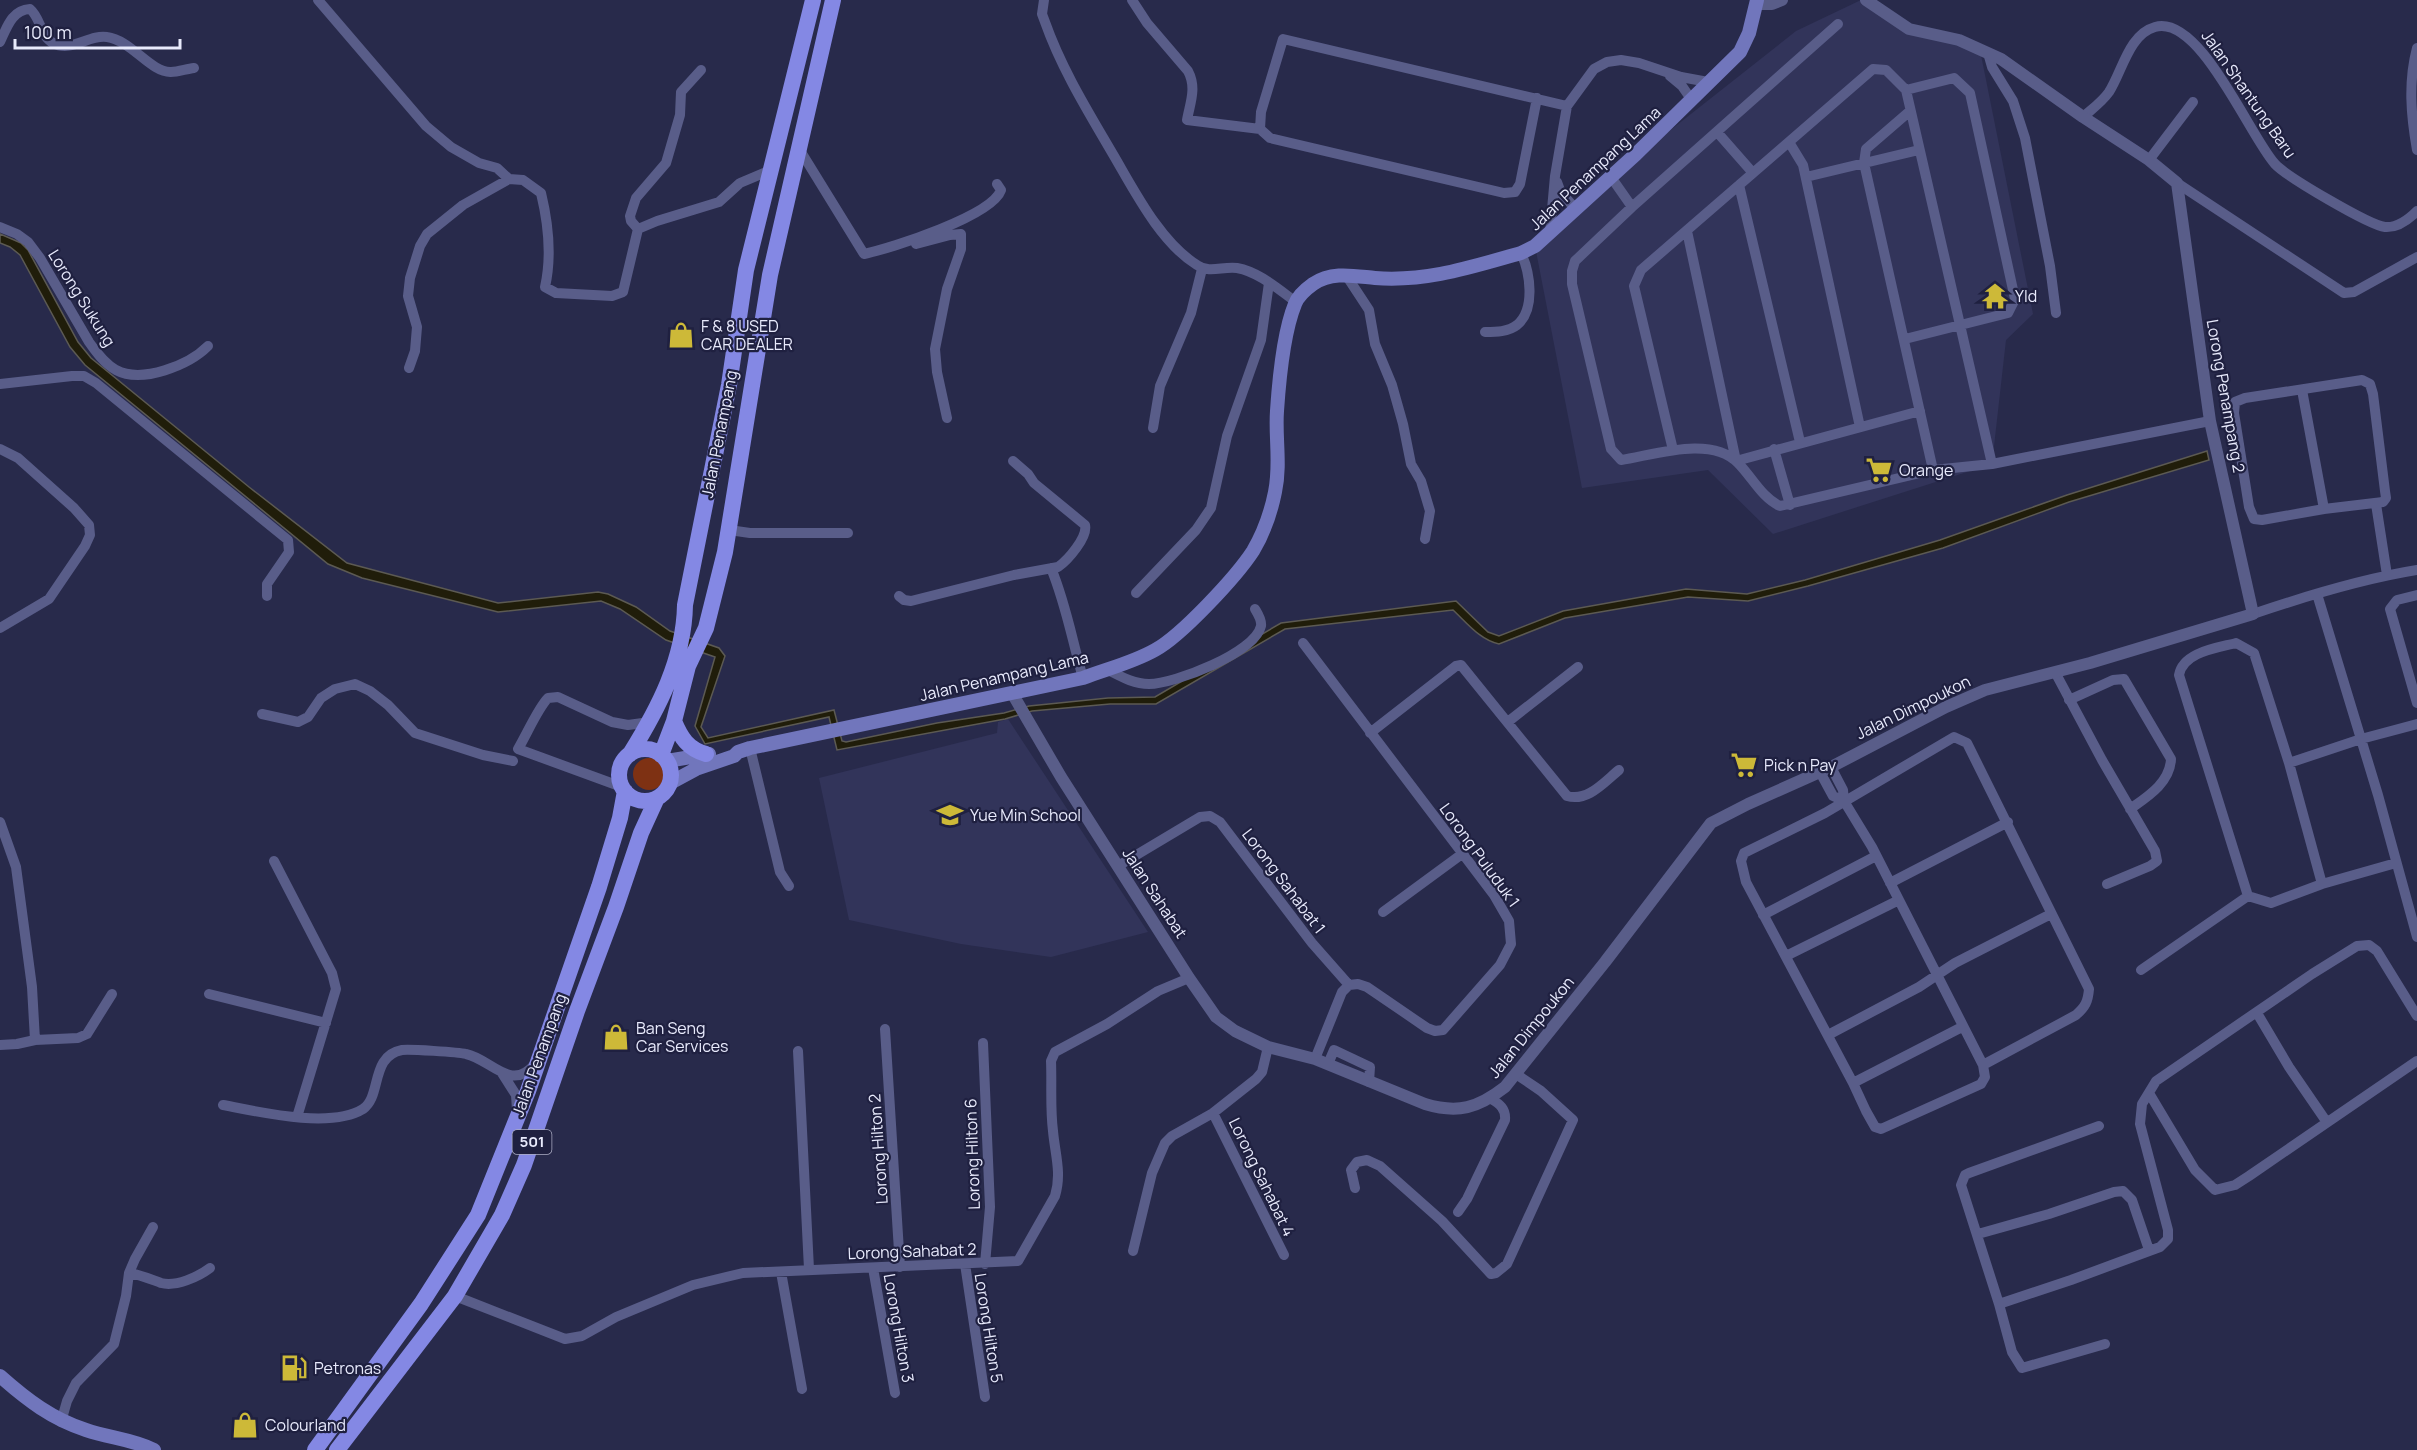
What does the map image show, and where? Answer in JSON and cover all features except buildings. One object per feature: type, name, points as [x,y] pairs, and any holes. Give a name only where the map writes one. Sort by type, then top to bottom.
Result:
[{"type":"main road","name":"Jalan Penampang","points":[[664,758],[674,721],[683,661],[686,605],[729,385],[746,270],[813,0]]},
{"type":"main road","name":"Jalan Penampang","points":[[630,754],[683,661],[702,637],[729,530],[770,275],[833,0]]},
{"type":"main road","name":"Jalan Penampang Lama","points":[[664,758],[744,750],[1083,678],[1155,651],[1171,640],[1238,571],[1253,550],[1270,511],[1278,476],[1277,412],[1283,361],[1296,302],[1314,283],[1334,276],[1346,274],[1399,279],[1426,278],[1521,253],[1535,246],[1611,177],[1740,52],[1749,33],[1757,2]]},
{"type":"main road","points":[[674,721],[680,736],[690,747],[706,754]]},
{"type":"main road","points":[[645,749],[664,758],[671,772],[669,783],[657,798],[640,800],[623,789],[620,769],[630,754],[645,749]]},
{"type":"main road","name":"Jalan Penampang Lama","points":[[669,783],[696,769],[734,756],[744,750]]},
{"type":"main road","name":"Jalan Penampang","points":[[315,1450],[421,1304],[478,1215],[538,1061],[599,887],[620,818],[623,789]]},
{"type":"main road","name":"Jalan Penampang","points":[[337,1450],[455,1296],[502,1215],[524,1165],[641,833],[657,798]]},
{"type":"main road","points":[[0,1376],[34,1406],[61,1422],[142,1444],[153,1450]]},
{"type":"street","points":[[318,0],[426,126],[451,147],[479,163],[497,168],[510,179]]},
{"type":"street","points":[[1044,0],[1042,14],[1051,39],[1086,111],[1152,217],[1189,260],[1202,269],[1238,268],[1269,283],[1296,302]]},
{"type":"street","points":[[1132,0],[1147,23],[1193,79],[1193,97],[1186,120],[1260,129],[1270,138],[1504,194],[1515,192],[1520,184],[1537,98]]},
{"type":"street","points":[[1757,2],[1772,4],[1782,0]]},
{"type":"street","points":[[1866,0],[1910,29],[1959,40],[2001,59],[2149,160],[2177,183],[2344,293],[2354,292],[2417,257]]},
{"type":"street","points":[[0,42],[18,11],[30,9],[34,12],[43,33],[55,44],[75,45],[108,37],[120,41],[161,70],[170,73],[194,68]]},
{"type":"street","points":[[1838,24],[1632,207],[1575,261],[1572,284],[1611,450],[1621,460],[1673,450],[1719,451],[1736,461],[1773,503],[1780,506],[1933,470],[1992,464],[2210,421]]},
{"type":"street","name":"Jalan Shantung Baru","points":[[2083,117],[2109,93],[2141,34],[2153,27],[2175,28],[2186,34],[2235,99],[2271,159],[2296,181],[2362,218],[2384,227],[2403,222],[2417,211]]},
{"type":"street","points":[[1260,129],[1261,112],[1283,39],[1567,106]]},
{"type":"street","points":[[2417,48],[2412,66],[2411,99],[2417,150]]},
{"type":"street","points":[[1988,53],[1992,67],[2013,101],[2025,138],[2050,266],[2056,313]]},
{"type":"street","points":[[1550,232],[1555,176],[1567,106],[1594,69],[1607,62],[1621,60],[1639,63],[1667,74],[1708,82]]},
{"type":"street","points":[[1673,450],[1634,286],[1641,270],[1873,69],[1886,70],[1906,90],[1992,464]]},
{"type":"street","points":[[638,229],[631,222],[630,216],[636,198],[659,174],[666,163],[680,115],[681,92],[701,70]]},
{"type":"street","points":[[1667,74],[1682,86],[1691,99]]},
{"type":"street","points":[[1905,339],[2008,313],[2015,299],[1970,93],[1954,78],[1906,90]]},
{"type":"street","points":[[2149,160],[2193,102]]},
{"type":"street","points":[[1910,111],[1866,149],[1864,163],[1933,470]]},
{"type":"street","points":[[1717,132],[1753,173]]},
{"type":"street","points":[[1789,142],[1800,157],[1806,177],[1860,427]]},
{"type":"street","points":[[798,147],[864,254],[942,229],[976,214],[999,197],[1001,190],[997,184]]},
{"type":"street","points":[[1806,177],[1919,150]]},
{"type":"street","points":[[638,229],[719,202],[740,183],[771,170]]},
{"type":"street","points":[[1555,176],[1561,193],[1575,208]]},
{"type":"street","points":[[1611,177],[1632,207]]},
{"type":"street","points":[[409,368],[415,351],[417,327],[408,296],[410,278],[420,246],[427,234],[463,205],[510,179],[523,180],[541,193],[547,220],[548,273],[545,287],[556,293],[612,296],[623,292],[638,229]]},
{"type":"street","name":"Lorong Penampang 2","points":[[2177,183],[2210,421],[2253,614]]},
{"type":"street","points":[[1739,185],[1800,442]]},
{"type":"street","name":"Lorong Sukung","points":[[0,227],[17,234],[28,242],[40,258],[89,342],[98,354],[115,369],[125,373],[164,370],[193,358],[208,345]]},
{"type":"street","points":[[1687,231],[1736,461]]},
{"type":"street","points":[[875,252],[887,253],[961,234],[961,249],[947,289],[935,349],[946,418]]},
{"type":"street","points":[[1485,332],[1511,329],[1523,318],[1530,288],[1527,266],[1521,253]]},
{"type":"street","points":[[1153,428],[1160,386],[1191,313],[1202,269]]},
{"type":"street","points":[[1346,274],[1369,310],[1375,344],[1392,385],[1411,464],[1421,481],[1430,511],[1425,539]]},
{"type":"street","points":[[1136,593],[1196,530],[1211,508],[1227,436],[1262,340],[1269,283]]},
{"type":"street","points":[[0,384],[72,376],[84,376],[96,383],[288,540],[289,552],[267,584],[267,596]]},
{"type":"street","points":[[2362,380],[2370,384],[2386,498],[2383,502],[2376,504],[2324,509],[2262,520],[2254,519],[2249,507],[2234,412],[2235,402],[2245,398],[2362,380]]},
{"type":"street","points":[[2302,390],[2324,509]]},
{"type":"street","points":[[1736,461],[1920,411]]},
{"type":"street","points":[[0,448],[18,458],[74,508],[88,525],[90,535],[86,546],[49,598],[0,628]]},
{"type":"street","points":[[1774,449],[1790,505]]},
{"type":"street","points":[[898,596],[911,601],[1064,563],[1086,529],[1013,461]]},
{"type":"street","points":[[2376,504],[2387,574]]},
{"type":"street","points":[[729,530],[750,533],[848,533]]},
{"type":"street","points":[[1051,568],[1068,612],[1083,678]]},
{"type":"street","name":"Jalan Dimpoukon","points":[[1315,1059],[1440,1108],[1468,1108],[1491,1099],[1516,1074],[1711,823],[1825,770],[1966,698],[2019,680],[2055,672],[2387,574],[2417,570]]},
{"type":"street","points":[[2317,594],[2417,937]]},
{"type":"street","points":[[2417,595],[2397,600],[2390,609],[2417,703]]},
{"type":"street","points":[[1106,669],[1134,682],[1148,684],[1176,680],[1214,665],[1235,653],[1259,630],[1261,622],[1255,609]]},
{"type":"street","name":"Lorong Puluduk 1","points":[[1303,643],[1494,895],[1509,921],[1510,944],[1500,965],[1443,1030],[1435,1031],[1427,1028],[1367,987],[1358,984],[1349,985]]},
{"type":"street","points":[[2248,896],[2179,675],[2181,666],[2187,660],[2209,649],[2236,643],[2254,653],[2289,763],[2322,884]]},
{"type":"street","points":[[1370,733],[1456,666],[1464,668],[1567,795],[1581,798],[1588,796],[1619,770]]},
{"type":"street","points":[[1509,721],[1578,667]]},
{"type":"street","points":[[2055,672],[2155,851],[2157,861],[2107,884]]},
{"type":"street","points":[[2069,700],[2113,680],[2124,679],[2171,759],[2167,776],[2151,795],[2130,809]]},
{"type":"street","points":[[262,714],[298,722],[308,717],[321,698],[335,689],[355,684],[370,691],[388,705],[415,733],[483,755],[513,761]]},
{"type":"street","name":"Jalan Sahabat","points":[[1012,693],[1060,777],[1216,1017],[1225,1025],[1268,1047],[1315,1059]]},
{"type":"street","points":[[623,789],[518,749],[548,698],[558,697],[612,722],[628,725],[650,722]]},
{"type":"street","points":[[2289,763],[2361,739],[2417,724]]},
{"type":"street","points":[[1825,770],[1833,796],[1844,801],[1876,856],[1983,1065],[1984,1077],[1981,1084],[1881,1129],[1875,1127],[1871,1121],[1828,1035],[1763,915],[1746,882],[1741,861],[1744,854],[1825,813],[1844,801],[1954,738],[1967,743],[2089,989],[2087,1004],[2076,1015],[1983,1065]]},
{"type":"street","points":[[744,750],[780,872],[789,886]]},
{"type":"street","name":"Lorong Sahabat 1","points":[[1118,866],[1200,817],[1210,816],[1220,822],[1312,943],[1349,985]]},
{"type":"street","points":[[0,822],[16,867],[32,987],[34,1040]]},
{"type":"street","points":[[1890,882],[2008,822]]},
{"type":"street","points":[[1383,912],[1462,854]]},
{"type":"street","points":[[1763,915],[1876,856]]},
{"type":"street","points":[[274,861],[335,981],[336,989],[297,1117]]},
{"type":"street","points":[[2248,896],[2271,903],[2322,884],[2396,863]]},
{"type":"street","points":[[2141,970],[2248,896]]},
{"type":"street","points":[[1786,957],[1899,900]]},
{"type":"street","points":[[1828,1035],[2051,914]]},
{"type":"street","points":[[1999,1304],[2071,1280],[2160,1246],[2168,1239],[2168,1230],[2140,1124],[2142,1104],[2156,1081],[2357,946],[2369,945],[2377,951],[2417,1016]]},
{"type":"street","name":"Lorong Sahabat 2","points":[[455,1296],[565,1339],[575,1338],[616,1317],[693,1285],[743,1273],[1018,1262],[1055,1196],[1059,1174],[1053,1131],[1051,1061],[1055,1052],[1107,1024],[1158,992],[1189,978]]},
{"type":"street","points":[[1315,1059],[1342,992],[1349,985]]},
{"type":"street","points":[[0,1045],[34,1040],[78,1038],[87,1034],[112,994]]},
{"type":"street","points":[[209,994],[326,1023]]},
{"type":"street","points":[[2404,997],[2417,996]]},
{"type":"street","points":[[2257,1013],[2289,1067],[2326,1121]]},
{"type":"street","points":[[1853,1083],[1962,1027]]},
{"type":"street","name":"Lorong Hilton 2","points":[[885,1029],[900,1267]]},
{"type":"street","name":"Lorong Hilton 6","points":[[983,1043],[990,1207],[985,1264]]},
{"type":"street","points":[[1133,1251],[1152,1173],[1165,1143],[1172,1136],[1213,1113],[1256,1079],[1262,1072],[1268,1047]]},
{"type":"street","points":[[223,1105],[297,1117],[336,1117],[351,1114],[364,1108],[372,1097],[376,1079],[385,1060],[401,1050],[468,1054],[502,1073],[521,1075],[530,1071],[538,1061]]},
{"type":"street","points":[[798,1051],[809,1269]]},
{"type":"street","points":[[2149,1093],[2195,1170],[2215,1191],[2235,1185],[2417,1061]]},
{"type":"street","points":[[502,1073],[516,1095],[517,1117]]},
{"type":"street","points":[[1355,1188],[1351,1170],[1357,1162],[1367,1160],[1380,1166],[1442,1221],[1491,1274],[1496,1273],[1507,1264],[1573,1120],[1541,1091],[1516,1074]]},
{"type":"street","points":[[1458,1212],[1467,1199],[1505,1120],[1501,1104],[1491,1099]]},
{"type":"street","name":"Lorong Sahabat 4","points":[[1213,1113],[1284,1255]]},
{"type":"street","points":[[2099,1126],[1965,1175],[1960,1185],[1978,1234],[2012,1352],[2022,1368],[2105,1344]]},
{"type":"street","points":[[1978,1234],[2123,1191],[2132,1200],[2149,1250]]},
{"type":"street","points":[[61,1422],[67,1401],[76,1383],[114,1344],[126,1296],[129,1273],[153,1227]]},
{"type":"street","name":"Lorong Hilton 5","points":[[965,1264],[985,1397]]},
{"type":"street","points":[[129,1273],[143,1275],[164,1284],[195,1278],[210,1268]]},
{"type":"street","name":"Lorong Hilton 3","points":[[873,1268],[895,1393]]},
{"type":"street","points":[[781,1272],[802,1389]]},
{"type":"shaded area","points":[[1861,0],[1910,29],[1980,50],[2033,314],[2006,340],[1992,464],[1773,534],[1708,470],[1582,488],[1535,246],[1611,177],[1796,31]]},
{"type":"shaded area","points":[[0,234],[21,243],[28,250],[78,342],[91,358],[249,487],[347,563],[498,603],[598,592],[608,594],[636,607],[670,631],[719,648],[725,656],[701,727],[708,738],[834,710],[842,741],[846,742],[937,723],[1004,713],[1029,706],[1108,698],[1155,697],[1281,623],[1456,601],[1488,632],[1499,636],[1563,611],[1686,589],[1747,594],[1805,580],[1940,540],[2067,495],[2207,451],[2209,460],[2069,502],[1943,548],[1748,601],[1688,597],[1565,618],[1499,644],[1480,635],[1453,610],[1285,629],[1156,704],[1110,704],[1032,711],[1005,719],[837,750],[829,717],[705,744],[695,726],[715,657],[666,640],[620,609],[601,601],[498,612],[362,578],[328,564],[85,365],[70,347],[20,255],[0,243]]},
{"type":"shaded area","name":"Yue Min School","points":[[1008,719],[1148,932],[1051,957],[961,944],[849,920],[819,778],[997,733],[998,722]]},
{"type":"shaded area","points":[[649,758],[661,762],[665,774],[661,786],[649,790],[637,786],[633,774],[637,762]]},
{"type":"place","name":"Yld","points":[[1995,296]]},
{"type":"place","name":"F & 8 USED CAR DEALER","points":[[681,335]]},
{"type":"place","name":"Orange","points":[[1879,470]]},
{"type":"place","name":"Pick n Pay","points":[[1744,765]]},
{"type":"place","name":"Yue Min School","points":[[950,815]]},
{"type":"place","name":"Ban Seng Car Services","points":[[616,1037]]},
{"type":"place","name":"Petronas","points":[[294,1368]]},
{"type":"place","name":"Colourland","points":[[245,1425]]}]
